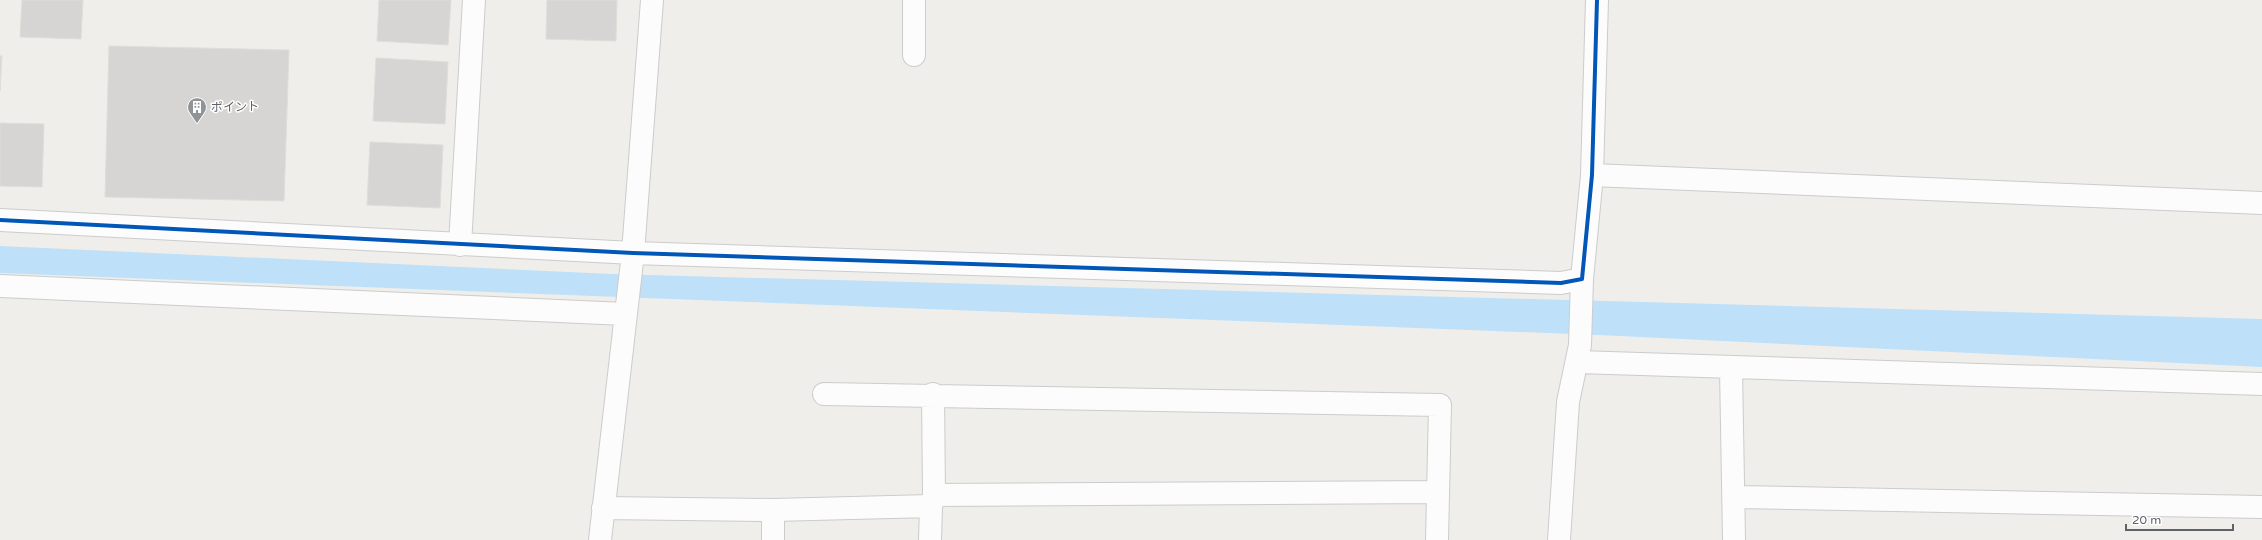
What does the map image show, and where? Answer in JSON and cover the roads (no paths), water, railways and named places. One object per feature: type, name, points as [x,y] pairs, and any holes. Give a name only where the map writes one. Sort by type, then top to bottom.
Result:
[{"type":"street","points":[[460,246],[474,0]]},
{"type":"street","points":[[600,540],[632,259],[652,0]]},
{"type":"street","points":[[914,0],[914,55]]},
{"type":"street","points":[[1559,540],[1568,402],[1579,354],[1582,286],[1592,175],[1597,0]]},
{"type":"street","points":[[1592,175],[2262,203]]},
{"type":"street","points":[[0,220],[460,246],[632,259],[1561,283],[1582,286]]},
{"type":"street","points":[[0,286],[626,310]]},
{"type":"street","points":[[1579,354],[1731,368],[2262,384]]},
{"type":"street","points":[[1731,368],[1734,540]]},
{"type":"street","points":[[824,394],[933,394],[1440,405],[1438,540]]},
{"type":"street","points":[[930,540],[933,394]]},
{"type":"street","points":[[603,508],[773,510],[932,500],[1438,492]]},
{"type":"street","points":[[1734,496],[2262,507]]},
{"type":"street","points":[[773,510],[773,540]]},
{"type":"water","points":[[0,246],[612,274],[2262,319],[2262,367],[1599,335],[0,273]]},
{"type":"place","name":"ポイント","points":[[197,124]]}]
